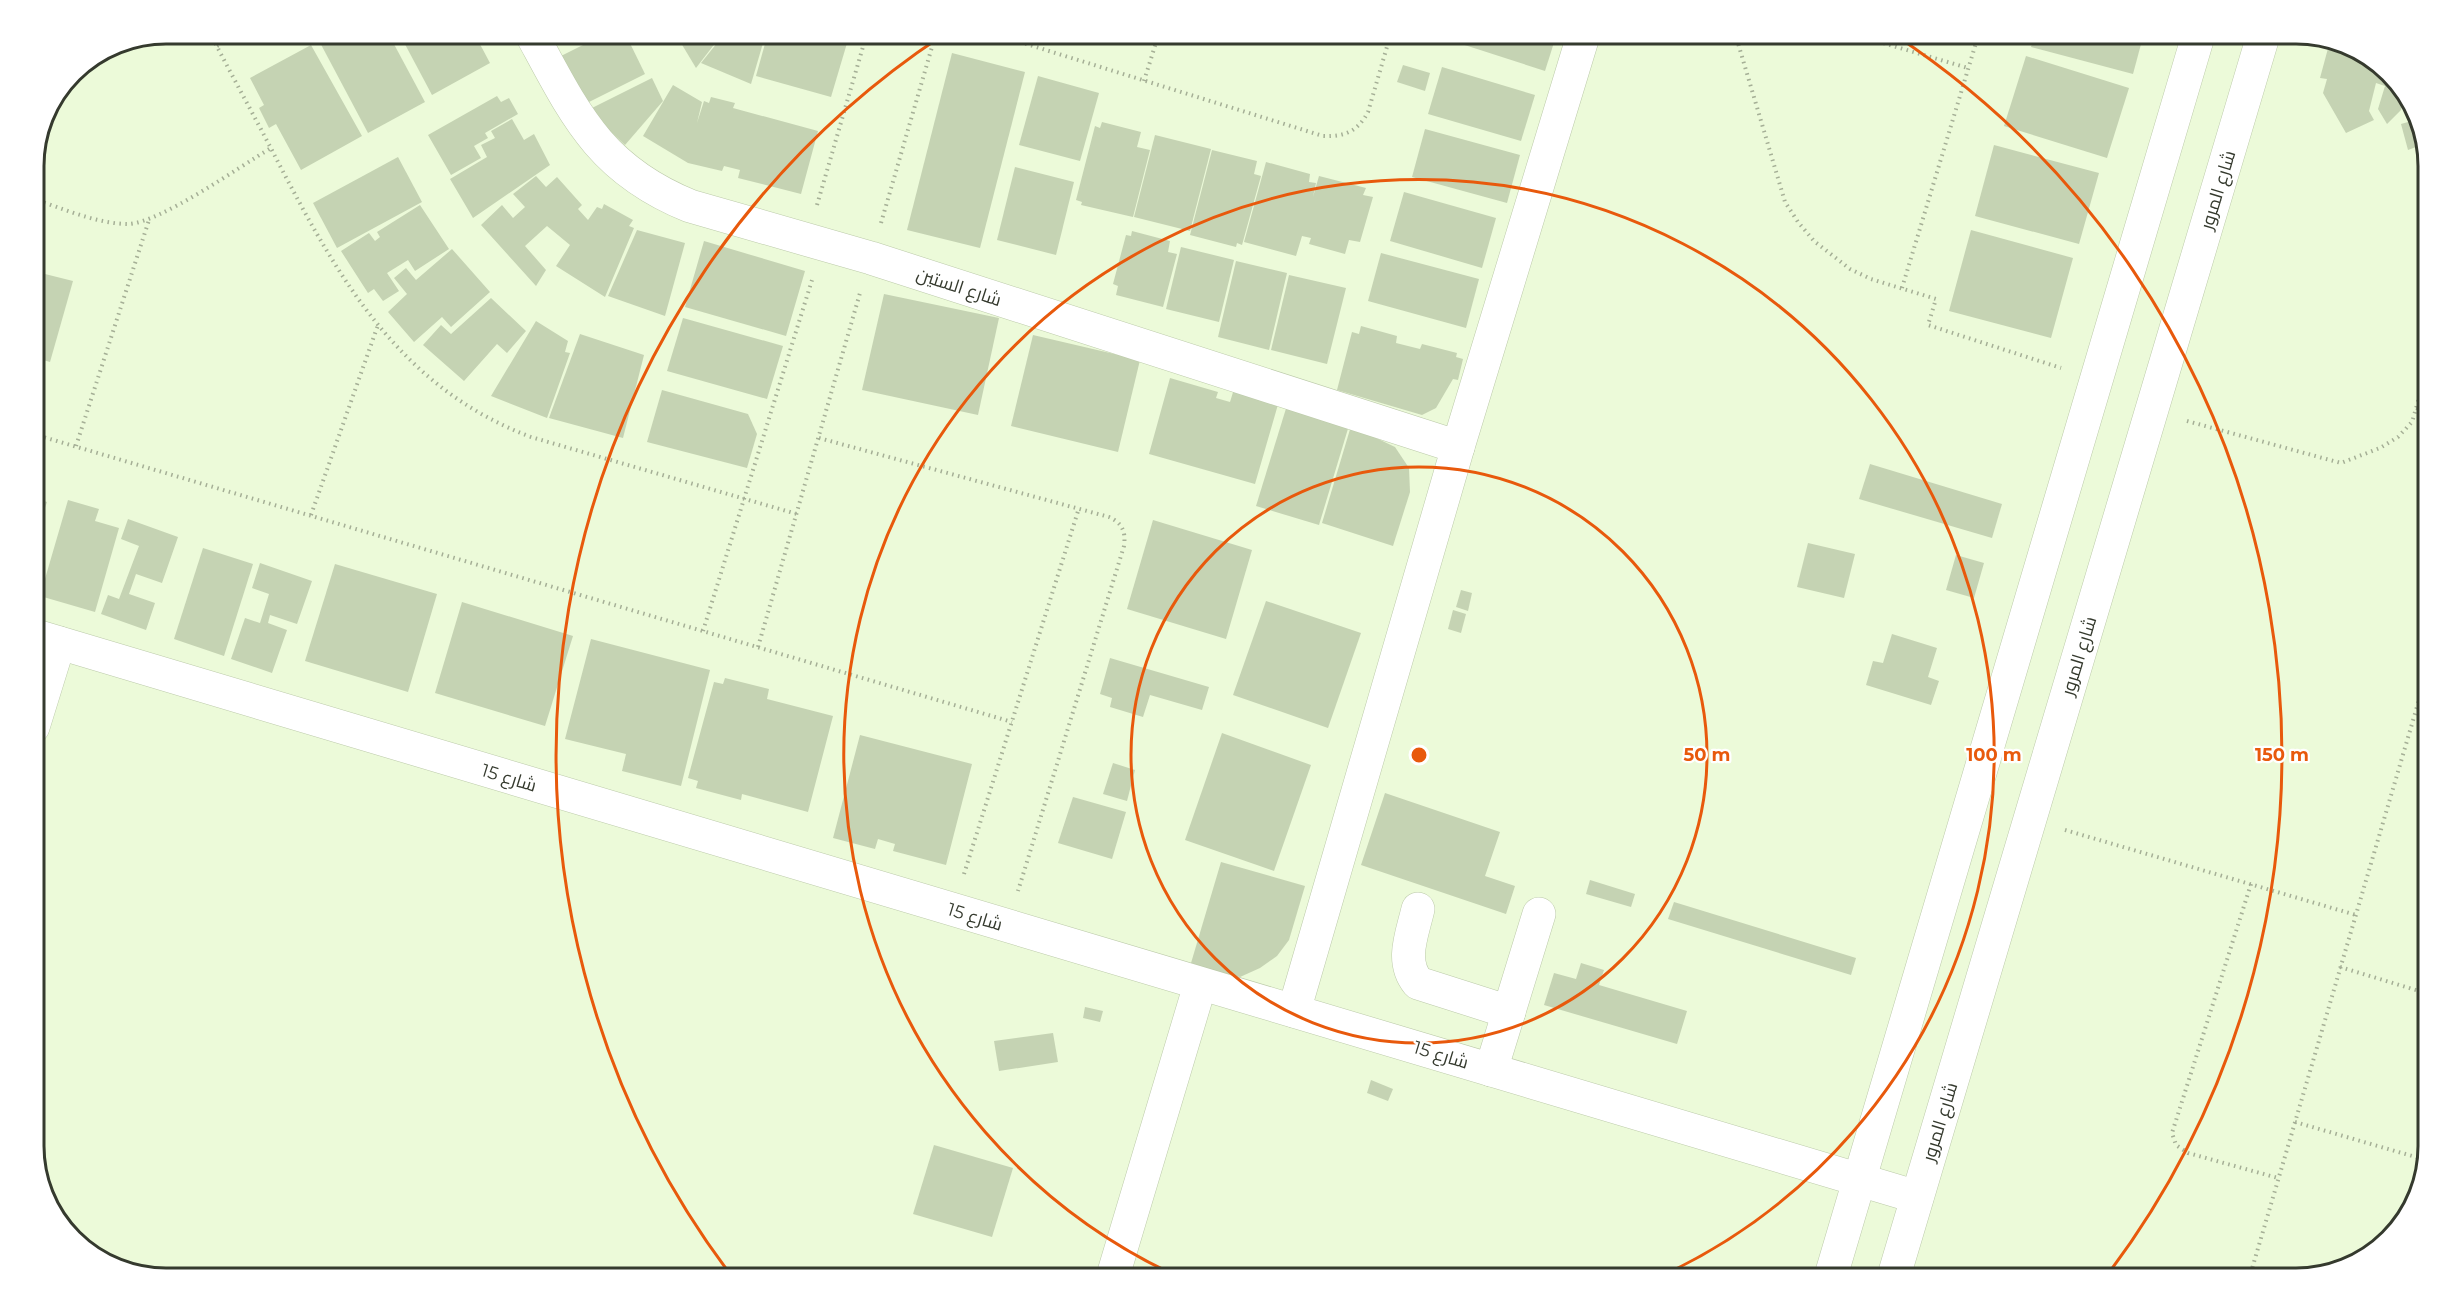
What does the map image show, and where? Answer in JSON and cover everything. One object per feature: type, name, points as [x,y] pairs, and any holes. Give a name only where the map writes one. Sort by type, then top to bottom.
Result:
[{"type":"street","name":"شارع الستين","points":[[537,44],[589,135],[612,160],[639,181],[690,206],[871,258],[1458,447]]},
{"type":"street","points":[[1294,1011],[1458,447],[1581,44]]},
{"type":"street","points":[[1833,1268],[2196,44]]},
{"type":"street","name":"شارع المرور","points":[[1896,1268],[2261,44]]},
{"type":"street","name":"شارع 15","points":[[46,639],[1917,1197]]},
{"type":"street","points":[[1418,909],[1407,959],[1409,972],[1418,983],[1509,1012]]},
{"type":"street","points":[[1491,1070],[1539,914]]},
{"type":"street","points":[[1115,1268],[1200,985]]},
{"type":"path","points":[[220,44],[216,46],[326,253],[355,297],[378,325],[421,369],[456,398],[494,423],[531,437],[797,514]]},
{"type":"path","points":[[703,631],[746,499],[815,242],[864,44]]},
{"type":"path","points":[[758,647],[933,44]]},
{"type":"path","points":[[1026,44],[1323,136],[1339,136],[1353,131],[1363,123],[1387,44]]},
{"type":"path","points":[[1144,81],[1156,44]]},
{"type":"path","points":[[1738,44],[1785,202],[1814,241],[1832,257],[1871,279],[1936,299],[1929,325],[2096,379]]},
{"type":"path","points":[[1886,44],[1968,68]]},
{"type":"path","points":[[1902,288],[1975,44]]},
{"type":"path","points":[[44,202],[115,223],[137,223],[149,220],[270,148]]},
{"type":"path","points":[[76,446],[149,220]]},
{"type":"path","points":[[311,515],[378,325]]},
{"type":"path","points":[[2152,412],[2341,463],[2361,458],[2398,437],[2412,422],[2418,401]]},
{"type":"path","points":[[44,437],[1012,722]]},
{"type":"path","points":[[819,438],[1079,508],[1117,520],[1123,528],[1124,546],[1007,927]]},
{"type":"path","points":[[952,911],[1079,508]]},
{"type":"path","points":[[2251,1268],[2418,704]]},
{"type":"path","points":[[2030,820],[2356,915]]},
{"type":"path","points":[[2251,884],[2172,1133],[2176,1145],[2188,1153],[2278,1178]]},
{"type":"path","points":[[2340,967],[2418,991]]},
{"type":"path","points":[[2295,1122],[2417,1157]]},
{"type":"building","points":[[321,44],[394,44],[425,102],[368,133]]},
{"type":"building","points":[[405,44],[480,44],[490,63],[432,95]]},
{"type":"building","points":[[585,44],[630,44],[645,74],[585,104],[561,56]]},
{"type":"building","points":[[682,44],[715,44],[696,68]]},
{"type":"building","points":[[716,44],[763,44],[751,84],[701,63]]},
{"type":"building","points":[[765,44],[847,44],[831,97],[756,76]]},
{"type":"building","points":[[1461,44],[1554,44],[1545,71]]},
{"type":"building","points":[[2032,44],[2141,44],[2133,74],[2031,47]]},
{"type":"building","points":[[311,45],[362,136],[301,170],[276,124],[269,128],[259,108],[264,105],[250,78]]},
{"type":"building","points":[[2328,48],[2335,50],[2364,64],[2377,74],[2398,98],[2402,105],[2401,110],[2387,124],[2378,109],[2385,86],[2376,83],[2369,111],[2374,120],[2346,133],[2323,93],[2327,79],[2320,78]]},
{"type":"building","points":[[952,53],[1025,72],[980,248],[907,230]]},
{"type":"building","points":[[2026,56],[2129,88],[2107,158],[2004,126]]},
{"type":"building","points":[[1403,65],[1430,73],[1425,91],[1397,82]]},
{"type":"building","points":[[1442,67],[1535,95],[1521,141],[1428,114]]},
{"type":"building","points":[[1038,76],[1099,93],[1080,161],[1019,145]]},
{"type":"building","points":[[652,78],[663,101],[625,145],[588,110]]},
{"type":"building","points":[[673,85],[702,102],[697,123],[704,101],[709,103],[711,97],[735,103],[733,108],[818,131],[801,194],[738,178],[740,170],[724,166],[722,171],[688,163],[643,136]]},
{"type":"building","points":[[497,96],[501,102],[509,98],[518,114],[485,133],[488,138],[474,146],[481,158],[451,175],[428,135]]},
{"type":"building","points":[[2409,118],[2417,147],[2408,150],[2401,124],[2408,122]]},
{"type":"building","points":[[512,119],[524,140],[534,134],[550,165],[473,218],[450,179],[487,157],[481,145],[495,138],[491,131]]},
{"type":"building","points":[[1102,122],[1141,132],[1137,147],[1150,150],[1133,217],[1081,205],[1082,202],[1076,200],[1095,126],[1100,128]]},
{"type":"building","points":[[1425,129],[1520,155],[1507,203],[1412,177]]},
{"type":"building","points":[[1155,135],[1211,149],[1190,231],[1134,217]]},
{"type":"building","points":[[1994,145],[2099,173],[2079,244],[1975,216]]},
{"type":"building","points":[[1212,150],[1257,161],[1254,174],[1261,176],[1242,245],[1237,243],[1236,247],[1190,235]]},
{"type":"building","points":[[398,157],[422,202],[337,248],[313,203]]},
{"type":"building","points":[[1266,162],[1310,174],[1309,182],[1316,183],[1313,197],[1319,176],[1366,188],[1363,195],[1373,197],[1360,242],[1349,240],[1345,254],[1309,244],[1311,238],[1302,236],[1296,256],[1244,242]]},
{"type":"building","points":[[1015,167],[1074,182],[1056,255],[997,240]]},
{"type":"building","points":[[536,176],[546,187],[557,177],[582,205],[578,209],[588,220],[597,207],[602,209],[604,204],[633,220],[629,226],[634,228],[605,297],[556,266],[570,245],[547,226],[525,246],[546,270],[536,286],[481,225],[502,205],[513,218],[525,207],[513,194]]},
{"type":"building","points":[[1404,192],[1496,218],[1482,268],[1390,241]]},
{"type":"building","points":[[420,205],[449,249],[415,271],[408,260],[387,273],[399,291],[383,301],[374,289],[368,293],[341,251],[369,233],[375,241],[380,237],[377,232]]},
{"type":"building","points":[[637,230],[685,243],[665,316],[608,296]]},
{"type":"building","points":[[1971,230],[2073,258],[2051,338],[1949,311]]},
{"type":"building","points":[[1132,231],[1170,241],[1168,252],[1177,254],[1163,307],[1116,295],[1118,286],[1113,284],[1126,235],[1131,236]]},
{"type":"building","points":[[704,241],[805,271],[786,336],[685,307]]},
{"type":"building","points":[[1181,247],[1234,260],[1219,322],[1166,309]]},
{"type":"building","points":[[452,249],[490,292],[451,327],[442,317],[414,342],[388,312],[407,294],[394,278],[406,268],[416,280]]},
{"type":"building","points":[[1381,253],[1479,279],[1466,328],[1368,301]]},
{"type":"building","points":[[1236,261],[1287,273],[1269,350],[1218,337]]},
{"type":"building","points":[[44,274],[73,281],[50,362],[44,360]]},
{"type":"building","points":[[1289,275],[1346,288],[1327,364],[1271,350]]},
{"type":"building","points":[[884,294],[999,318],[978,415],[862,390]]},
{"type":"building","points":[[491,298],[526,331],[507,353],[497,344],[464,381],[423,345],[441,325],[451,334]]},
{"type":"building","points":[[683,318],[783,346],[767,399],[667,371]]},
{"type":"building","points":[[536,321],[568,341],[565,352],[570,353],[547,418],[491,396]]},
{"type":"building","points":[[1361,326],[1397,336],[1396,343],[1420,349],[1422,344],[1457,353],[1456,357],[1463,359],[1458,380],[1453,379],[1436,408],[1422,415],[1337,390],[1352,332],[1359,334]]},
{"type":"building","points":[[580,334],[644,355],[623,438],[549,418]]},
{"type":"building","points":[[1033,335],[1140,360],[1118,452],[1011,426]]},
{"type":"building","points":[[1170,378],[1218,392],[1216,398],[1230,402],[1234,389],[1279,401],[1255,484],[1149,454]]},
{"type":"building","points":[[662,390],[748,414],[757,434],[747,468],[647,442]]},
{"type":"building","points":[[1288,402],[1350,422],[1319,525],[1256,506]]},
{"type":"building","points":[[1351,426],[1395,447],[1409,468],[1410,492],[1393,546],[1322,523]]},
{"type":"building","points":[[1870,464],[2002,504],[1992,538],[1859,499]]},
{"type":"building","points":[[68,500],[99,509],[95,521],[119,528],[95,612],[44,597],[44,582]]},
{"type":"building","points":[[128,519],[178,537],[162,583],[136,574],[129,594],[155,603],[146,630],[101,614],[108,595],[119,599],[139,546],[121,539]]},
{"type":"building","points":[[1153,520],[1252,550],[1226,639],[1127,609]]},
{"type":"building","points":[[1808,543],[1855,554],[1844,598],[1797,587]]},
{"type":"building","points":[[203,548],[253,564],[224,656],[174,639]]},
{"type":"building","points":[[1956,555],[1984,563],[1974,598],[1946,590]]},
{"type":"building","points":[[260,563],[312,581],[297,624],[270,615],[268,623],[287,630],[272,673],[231,659],[245,618],[260,623],[269,594],[252,588]]},
{"type":"building","points":[[335,564],[437,594],[408,692],[305,661]]},
{"type":"building","points":[[1461,590],[1472,593],[1468,611],[1456,607]]},
{"type":"building","points":[[1266,601],[1361,633],[1328,728],[1233,695]]},
{"type":"building","points":[[462,602],[573,636],[545,726],[435,693]]},
{"type":"building","points":[[1453,610],[1466,614],[1461,633],[1448,629]]},
{"type":"building","points":[[1892,634],[1937,648],[1928,677],[1939,681],[1931,705],[1866,685],[1873,661],[1883,663]]},
{"type":"building","points":[[591,639],[710,670],[681,786],[622,771],[626,754],[565,739]]},
{"type":"building","points":[[1110,658],[1209,687],[1202,710],[1150,695],[1143,717],[1110,707],[1112,698],[1100,694]]},
{"type":"building","points":[[725,678],[769,689],[767,699],[833,716],[808,812],[742,794],[741,800],[696,788],[698,781],[688,778],[714,682],[723,684]]},
{"type":"building","points":[[1222,733],[1311,765],[1274,871],[1185,840]]},
{"type":"building","points":[[860,735],[972,764],[946,865],[893,851],[895,844],[878,839],[875,849],[833,838]]},
{"type":"building","points":[[1113,763],[1135,770],[1127,801],[1103,794]]},
{"type":"building","points":[[1385,793],[1500,832],[1485,876],[1515,886],[1506,914],[1361,865]]},
{"type":"building","points":[[1073,797],[1126,812],[1112,859],[1058,843]]},
{"type":"building","points":[[1221,862],[1305,886],[1289,940],[1277,956],[1260,968],[1240,977],[1215,972],[1191,963]]},
{"type":"building","points":[[1590,880],[1635,894],[1631,907],[1586,894]]},
{"type":"building","points":[[1674,902],[1856,958],[1851,975],[1668,919]]},
{"type":"building","points":[[1581,963],[1604,970],[1599,985],[1687,1011],[1677,1044],[1544,1005],[1554,973],[1576,979]]},
{"type":"building","points":[[1085,1007],[1103,1011],[1100,1022],[1083,1018]]},
{"type":"building","points":[[1053,1033],[1058,1062],[999,1071],[994,1041]]},
{"type":"building","points":[[1371,1080],[1393,1089],[1388,1101],[1367,1093]]},
{"type":"building","points":[[934,1145],[1013,1168],[992,1237],[913,1214]]}]
